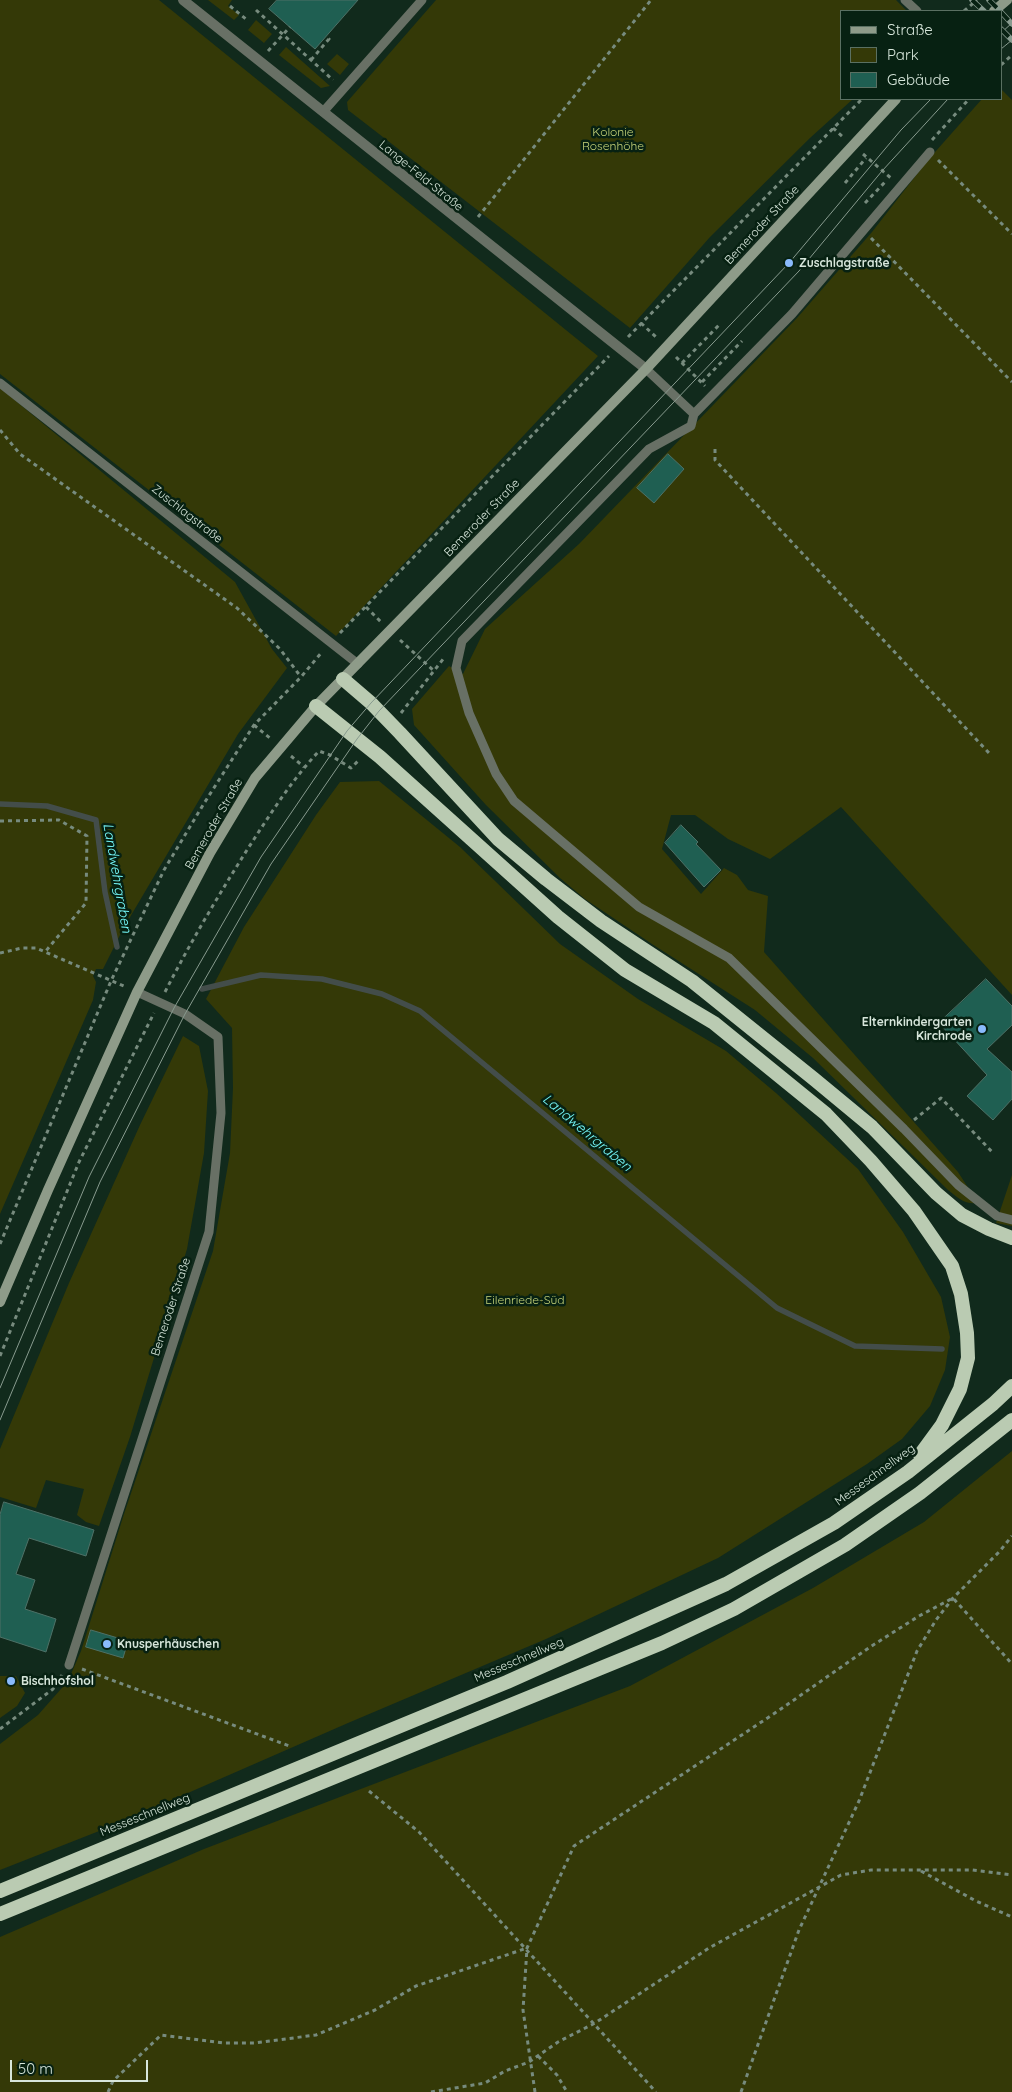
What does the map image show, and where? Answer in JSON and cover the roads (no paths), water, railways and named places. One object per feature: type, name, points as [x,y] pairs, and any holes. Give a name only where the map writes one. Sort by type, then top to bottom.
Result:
[{"type":"highway","points":[[344,679],[392,724],[498,839],[601,921],[692,982],[814,1079],[872,1127],[936,1193],[962,1215],[1012,1238]]},
{"type":"highway","points":[[316,706],[380,757],[558,917],[625,970],[714,1023],[826,1114],[871,1161],[914,1211],[952,1266],[961,1294],[967,1333],[968,1358],[960,1389],[942,1425],[908,1472]]},
{"type":"highway","name":"Messeschnellweg","points":[[0,1891],[507,1682],[726,1584],[834,1523],[908,1472],[993,1404],[1012,1386]]},
{"type":"highway","points":[[0,1914],[662,1643],[734,1609],[845,1545],[920,1493],[1012,1420]]},
{"type":"main road","points":[[995,10],[1007,0]]},
{"type":"main road","name":"Bemeroder Straße","points":[[0,1302],[137,992],[210,853],[255,778],[316,706],[646,369],[895,100]]},
{"type":"street","name":"Lange-Feld-Straße","points":[[183,0],[646,369]]},
{"type":"lane","points":[[323,112],[422,0]]},
{"type":"lane","points":[[905,0],[916,10]]},
{"type":"lane","points":[[930,152],[792,314],[694,414],[691,426],[649,449],[462,641],[456,668],[469,713],[496,774],[514,801],[639,907],[729,958],[904,1129],[958,1185],[997,1216],[1012,1220]]},
{"type":"lane","points":[[646,369],[694,414]]},
{"type":"lane","name":"Zuschlagstraße","points":[[0,383],[358,664]]},
{"type":"lane","name":"Bemeroder Straße","points":[[69,1665],[209,1232],[221,1113],[218,1037],[185,1014],[137,992]]},
{"type":"waterway","name":"Landwehrgraben","points":[[0,804],[47,806],[96,820],[105,892],[117,947]]},
{"type":"waterway","name":"Landwehrgraben","points":[[202,989],[261,975],[322,979],[382,994],[420,1011],[777,1308],[855,1346],[942,1349]]},
{"type":"tram line","points":[[1002,32],[1012,23]]},
{"type":"tram line","points":[[1002,48],[1012,40]]},
{"type":"tram line","points":[[0,1388],[89,1177],[174,1008],[261,857],[347,731],[371,703],[789,263],[901,130],[930,100]]},
{"type":"tram line","points":[[0,1420],[100,1182],[185,1014],[271,864],[357,739],[379,711],[799,271],[882,171],[947,100]]},
{"type":"railway","points":[[972,0],[983,10]]},
{"type":"railway","points":[[989,0],[999,10]]},
{"type":"railway","points":[[1002,13],[1012,24]]},
{"type":"railway","points":[[1002,30],[1012,40]]},
{"type":"place","name":"Zuschlagstraße","points":[[789,263]]},
{"type":"place","name":"Elternkindergarten Kirchrode","points":[[982,1029]]},
{"type":"place","name":"Knusperhäuschen","points":[[107,1644]]},
{"type":"place","name":"Bischhofshol","points":[[11,1681]]},
{"type":"park label","name":"Kolonie Rosenhöhe","points":[[613,139]]},
{"type":"park label","name":"Eilenriede-Süd","points":[[525,1300]]}]
